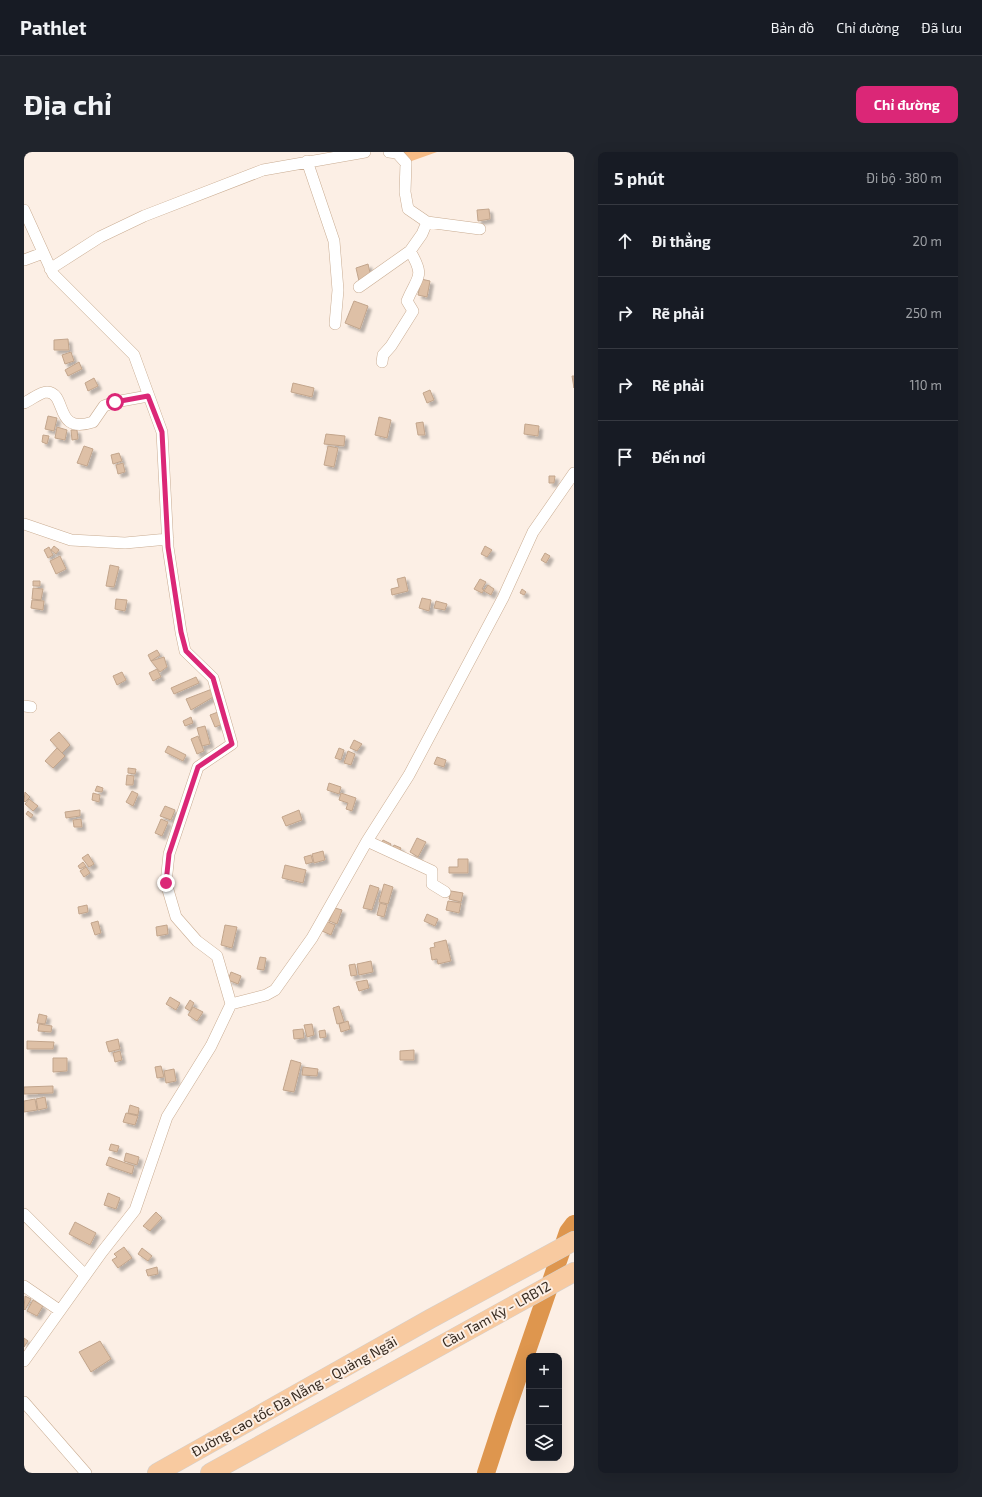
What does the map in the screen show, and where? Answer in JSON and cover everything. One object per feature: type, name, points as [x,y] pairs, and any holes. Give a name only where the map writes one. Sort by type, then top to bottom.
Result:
[{"type":"highway","name":"Cầu Tam Kỳ - LRB12","points":[[430,1319],[574,1241]]},
{"type":"highway","name":"Cầu Tam Kỳ - LRB12","points":[[418,1356],[574,1272]]},
{"type":"highway","name":"Đường cao tốc Đà Nẵng - Quảng Ngãi","points":[[157,1473],[430,1319]]},
{"type":"highway","name":"Đường cao tốc Đà Nẵng - Quảng Ngãi","points":[[210,1473],[418,1356]]},
{"type":"street","points":[[50,269],[100,237],[144,216],[264,170],[307,161],[365,152]]},
{"type":"street","points":[[389,152],[397,154],[406,163],[405,192],[408,209],[427,222],[480,228]]},
{"type":"street","points":[[307,161],[334,241],[338,290],[335,324]]},
{"type":"street","points":[[24,210],[53,274],[134,355],[162,432],[168,539],[181,632],[186,651],[213,678],[232,744],[198,767],[169,854],[166,883],[176,918],[197,941],[217,956],[231,1004],[211,1046],[167,1117],[135,1210],[59,1310],[24,1361]]},
{"type":"street","points":[[359,287],[410,251],[422,234],[427,222]]},
{"type":"street","points":[[382,362],[383,355],[391,346],[413,311],[407,301],[418,282],[419,267],[410,251]]},
{"type":"street","points":[[24,260],[43,253]]},
{"type":"street","points":[[24,403],[44,392],[53,394],[66,419],[69,423],[75,424],[93,422],[104,406],[115,402],[148,396]]},
{"type":"street","points":[[231,1004],[266,995],[275,990],[312,938],[367,840],[412,768],[503,598],[533,532],[574,473]]},
{"type":"street","points":[[24,524],[71,540],[125,543],[168,539]]},
{"type":"street","points":[[367,840],[432,871],[432,884],[445,892]]},
{"type":"street","points":[[24,1214],[85,1275]]},
{"type":"street","points":[[24,1286],[59,1310]]},
{"type":"street","points":[[24,1402],[86,1473]]},
{"type":"shaded area","points":[[402,152],[437,152],[406,163]]},
{"type":"building","points":[[489,209],[490,219],[478,221],[477,210]]},
{"type":"building","points":[[368,264],[371,277],[359,281],[356,268]]},
{"type":"building","points":[[421,279],[430,281],[427,297],[418,295]]},
{"type":"building","points":[[354,301],[368,306],[360,329],[345,323]]},
{"type":"building","points":[[68,339],[69,350],[54,350],[54,340]]},
{"type":"building","points":[[71,352],[74,361],[65,364],[62,355]]},
{"type":"building","points":[[79,362],[82,369],[68,376],[65,370]]},
{"type":"building","points":[[572,376],[574,376],[574,388]]},
{"type":"building","points":[[94,378],[98,386],[88,391],[85,383]]},
{"type":"building","points":[[293,383],[314,388],[312,397],[291,392]]},
{"type":"building","points":[[430,390],[434,400],[427,403],[423,393]]},
{"type":"building","points":[[48,416],[57,418],[54,431],[45,429]]},
{"type":"building","points":[[379,417],[391,420],[387,438],[375,435]]},
{"type":"building","points":[[423,422],[425,435],[418,435],[416,423]]},
{"type":"building","points":[[525,424],[539,426],[538,436],[524,434]]},
{"type":"building","points":[[57,427],[67,430],[65,440],[55,438]]},
{"type":"building","points":[[71,430],[77,430],[78,439],[72,440]]},
{"type":"building","points":[[326,434],[345,436],[344,446],[324,444]]},
{"type":"building","points":[[43,435],[49,436],[47,444],[42,442]]},
{"type":"building","points":[[84,446],[93,449],[87,466],[77,463]]},
{"type":"building","points":[[328,446],[338,448],[334,467],[324,465]]},
{"type":"building","points":[[119,453],[122,461],[113,464],[111,455]]},
{"type":"building","points":[[123,463],[125,472],[118,474],[116,465]]},
{"type":"building","points":[[549,476],[555,476],[554,483],[549,483]]},
{"type":"building","points":[[54,546],[59,550],[56,554],[51,550]]},
{"type":"building","points":[[485,546],[492,550],[487,557],[481,554]]},
{"type":"building","points":[[49,547],[53,555],[48,558],[44,550]]},
{"type":"building","points":[[545,553],[550,556],[546,563],[541,560]]},
{"type":"building","points":[[60,556],[66,569],[56,574],[50,561]]},
{"type":"building","points":[[110,565],[119,567],[114,587],[106,586]]},
{"type":"building","points":[[405,577],[408,591],[392,595],[391,589],[399,587],[397,579]]},
{"type":"building","points":[[480,579],[486,582],[482,589],[484,590],[482,593],[474,589]]},
{"type":"building","points":[[33,581],[40,581],[40,586],[33,586]]},
{"type":"building","points":[[488,585],[494,589],[491,595],[484,591]]},
{"type":"building","points":[[33,588],[43,589],[41,600],[32,599]]},
{"type":"building","points":[[522,589],[526,592],[524,595],[520,593]]},
{"type":"building","points":[[422,598],[431,600],[429,611],[419,608]]},
{"type":"building","points":[[116,599],[127,600],[125,611],[115,609]]},
{"type":"building","points":[[32,600],[44,601],[43,610],[31,608]]},
{"type":"building","points":[[436,601],[447,604],[445,610],[434,608]]},
{"type":"building","points":[[157,650],[160,655],[151,661],[148,655]]},
{"type":"building","points":[[164,657],[167,667],[160,672],[151,661]]},
{"type":"building","points":[[157,669],[161,677],[153,681],[149,673]]},
{"type":"building","points":[[122,672],[126,680],[117,685],[113,676]]},
{"type":"building","points":[[196,677],[199,683],[174,694],[171,688]]},
{"type":"building","points":[[212,689],[215,696],[191,710],[186,699]]},
{"type":"building","points":[[218,712],[223,724],[215,727],[210,715]]},
{"type":"building","points":[[191,717],[193,723],[185,726],[183,721]]},
{"type":"building","points":[[205,726],[210,744],[202,746],[197,728]]},
{"type":"building","points":[[59,732],[70,745],[62,753],[50,740]]},
{"type":"building","points":[[198,736],[204,751],[197,754],[191,739]]},
{"type":"building","points":[[354,740],[362,744],[357,751],[350,748]]},
{"type":"building","points":[[168,746],[186,755],[183,761],[165,752]]},
{"type":"building","points":[[57,748],[65,756],[53,768],[45,761]]},
{"type":"building","points":[[339,748],[344,750],[341,760],[335,758]]},
{"type":"building","points":[[348,751],[355,754],[351,765],[344,763]]},
{"type":"building","points":[[437,757],[446,760],[444,767],[434,764]]},
{"type":"building","points":[[128,768],[136,769],[135,774],[128,773]]},
{"type":"building","points":[[127,775],[134,776],[133,785],[126,785]]},
{"type":"building","points":[[329,783],[341,787],[339,794],[327,790]]},
{"type":"building","points":[[97,786],[103,788],[102,792],[95,791]]},
{"type":"building","points":[[132,791],[138,794],[133,806],[126,802]]},
{"type":"building","points":[[25,792],[30,797],[25,802],[24,801]]},
{"type":"building","points":[[93,793],[100,795],[99,802],[92,800]]},
{"type":"building","points":[[341,793],[356,798],[352,811],[346,809],[348,803],[339,800]]},
{"type":"building","points":[[29,799],[38,806],[33,811],[25,804]]},
{"type":"building","points":[[165,806],[175,810],[171,820],[160,816]]},
{"type":"building","points":[[80,810],[80,816],[66,818],[65,812]]},
{"type":"building","points":[[299,810],[302,820],[286,826],[282,817]]},
{"type":"building","points":[[28,811],[33,815],[31,818],[26,814]]},
{"type":"building","points":[[81,819],[82,827],[74,827],[73,820]]},
{"type":"building","points":[[161,819],[168,822],[162,836],[155,833]]},
{"type":"building","points":[[417,838],[426,842],[418,857],[410,852]]},
{"type":"building","points":[[383,840],[391,844],[388,850],[380,846]]},
{"type":"building","points":[[394,845],[401,848],[398,855],[391,852]]},
{"type":"building","points":[[323,851],[325,860],[314,863],[312,854]]},
{"type":"building","points":[[88,854],[94,864],[89,867],[82,858]]},
{"type":"building","points":[[311,855],[313,862],[306,864],[304,857]]},
{"type":"building","points":[[458,859],[468,859],[468,873],[449,873],[449,867],[458,867]]},
{"type":"building","points":[[83,862],[86,866],[80,869],[78,866]]},
{"type":"building","points":[[285,865],[306,870],[303,883],[282,878]]},
{"type":"building","points":[[86,867],[90,873],[84,877],[80,871]]},
{"type":"building","points":[[384,884],[393,887],[388,904],[379,902]]},
{"type":"building","points":[[370,885],[379,888],[372,910],[363,908]]},
{"type":"building","points":[[451,891],[463,893],[461,902],[449,899]]},
{"type":"building","points":[[448,901],[461,903],[459,913],[446,910]]},
{"type":"building","points":[[380,903],[387,905],[384,917],[377,915]]},
{"type":"building","points":[[87,905],[88,912],[79,914],[78,907]]},
{"type":"building","points":[[335,908],[342,910],[337,924],[329,921]]},
{"type":"building","points":[[427,914],[438,919],[435,926],[424,921]]},
{"type":"building","points":[[98,921],[101,933],[95,935],[91,923]]},
{"type":"building","points":[[326,921],[335,925],[331,935],[322,931]]},
{"type":"building","points":[[167,925],[168,934],[157,936],[156,927]]},
{"type":"building","points":[[225,925],[237,927],[232,948],[221,945]]},
{"type":"building","points":[[446,940],[451,961],[438,964],[437,959],[432,960],[430,948],[435,947],[434,943]]},
{"type":"building","points":[[260,957],[266,958],[264,970],[257,969]]},
{"type":"building","points":[[371,961],[373,972],[359,975],[357,964]]},
{"type":"building","points":[[355,964],[357,975],[351,976],[349,965]]},
{"type":"building","points":[[231,972],[241,976],[238,984],[228,980]]},
{"type":"building","points":[[367,980],[369,988],[359,991],[356,982]]},
{"type":"building","points":[[170,997],[180,1003],[176,1010],[166,1004]]},
{"type":"building","points":[[190,1000],[194,1003],[190,1011],[185,1008]]},
{"type":"building","points":[[339,1006],[344,1022],[337,1024],[333,1008]]},
{"type":"building","points":[[193,1007],[203,1012],[197,1021],[188,1015]]},
{"type":"building","points":[[39,1014],[47,1016],[45,1024],[37,1023]]},
{"type":"building","points":[[348,1021],[350,1029],[341,1032],[339,1024]]},
{"type":"building","points":[[39,1024],[52,1026],[51,1032],[38,1031]]},
{"type":"building","points":[[312,1024],[314,1035],[307,1037],[304,1025]]},
{"type":"building","points":[[303,1029],[304,1038],[294,1039],[293,1030]]},
{"type":"building","points":[[325,1030],[326,1037],[320,1038],[319,1031]]},
{"type":"building","points":[[118,1039],[120,1049],[109,1052],[106,1042]]},
{"type":"building","points":[[27,1041],[54,1042],[53,1049],[27,1049]]},
{"type":"building","points":[[414,1050],[414,1060],[400,1060],[400,1051]]},
{"type":"building","points":[[120,1051],[122,1060],[115,1062],[113,1053]]},
{"type":"building","points":[[53,1058],[67,1058],[67,1071],[53,1072]]},
{"type":"building","points":[[291,1060],[301,1063],[294,1092],[283,1090]]},
{"type":"building","points":[[161,1066],[164,1077],[157,1078],[155,1067]]},
{"type":"building","points":[[303,1067],[318,1069],[317,1076],[302,1075]]},
{"type":"building","points":[[174,1069],[176,1081],[166,1083],[164,1071]]},
{"type":"building","points":[[53,1086],[53,1093],[24,1094],[24,1087]]},
{"type":"building","points":[[45,1097],[47,1108],[38,1110],[36,1099]]},
{"type":"building","points":[[35,1099],[37,1110],[24,1112],[24,1101]]},
{"type":"building","points":[[130,1105],[139,1108],[138,1115],[128,1113]]},
{"type":"building","points":[[126,1113],[138,1116],[135,1125],[123,1122]]},
{"type":"building","points":[[111,1144],[119,1146],[117,1152],[109,1150]]},
{"type":"building","points":[[126,1153],[139,1157],[137,1165],[124,1161]]},
{"type":"building","points":[[109,1157],[134,1166],[132,1174],[106,1165]]},
{"type":"building","points":[[108,1193],[120,1198],[116,1209],[104,1205]]},
{"type":"building","points":[[156,1212],[162,1218],[150,1231],[143,1226]]},
{"type":"building","points":[[75,1222],[96,1233],[90,1245],[69,1234]]},
{"type":"building","points":[[124,1247],[132,1258],[118,1268],[112,1260],[117,1257],[114,1254]]},
{"type":"building","points":[[142,1248],[152,1256],[148,1261],[138,1254]]},
{"type":"building","points":[[157,1267],[158,1274],[148,1276],[146,1270]]},
{"type":"building","points":[[25,1296],[31,1299],[25,1310],[24,1309]]},
{"type":"building","points":[[33,1300],[43,1306],[37,1316],[27,1311]]},
{"type":"building","points":[[24,1338],[28,1341],[24,1347]]},
{"type":"building","points":[[100,1341],[111,1359],[91,1372],[79,1352]]},
{"type":"waterway","points":[[486,1473],[568,1232],[574,1224]]},
{"type":"route","points":[[115,402],[148,396],[162,432],[168,547],[181,632],[186,651],[213,678],[232,744],[198,767],[169,854],[166,883]]}]
